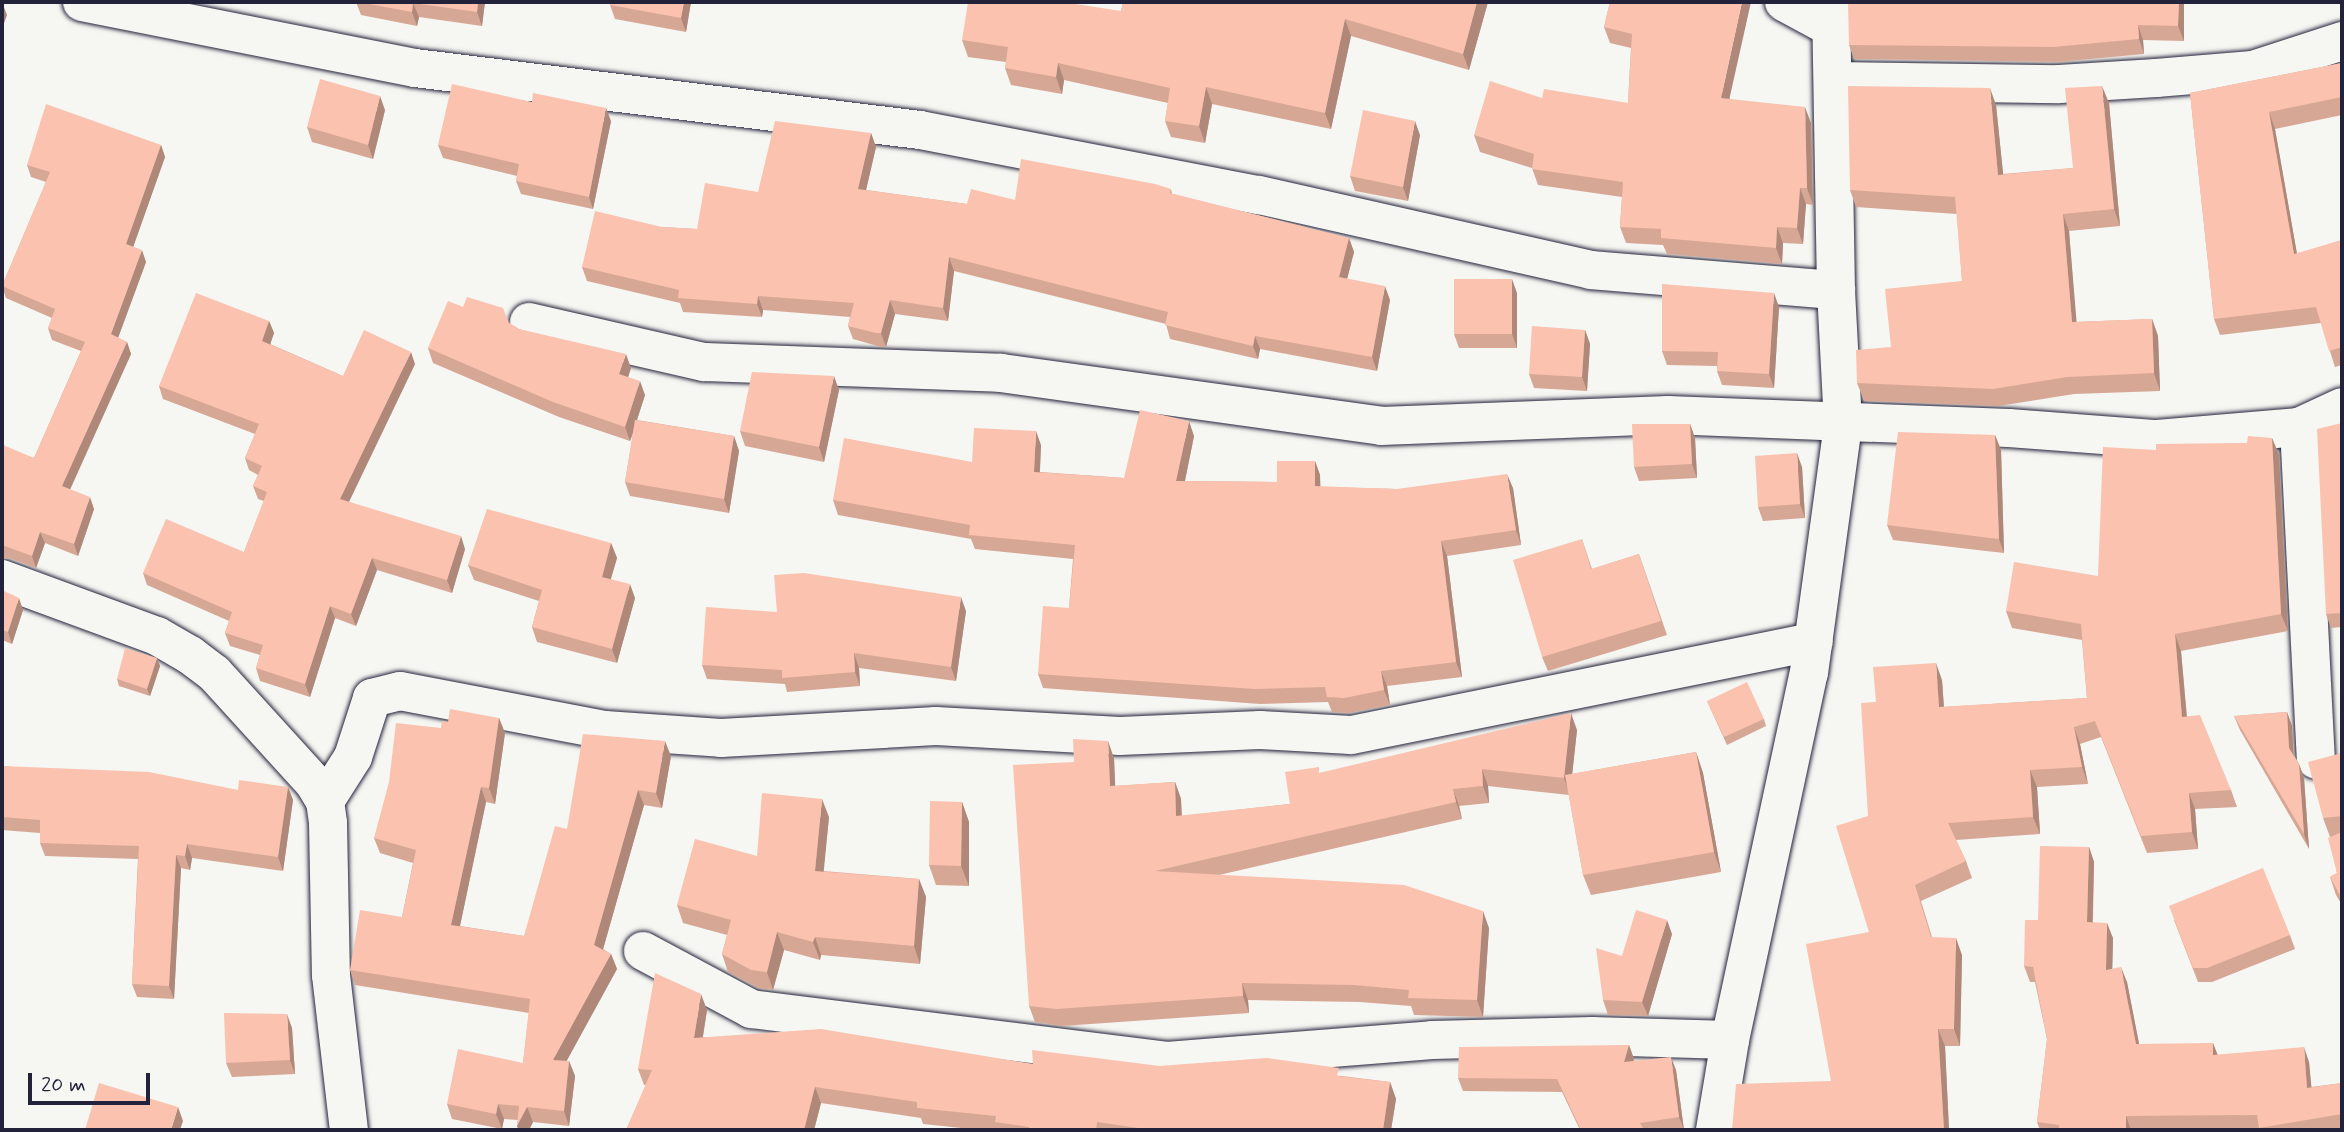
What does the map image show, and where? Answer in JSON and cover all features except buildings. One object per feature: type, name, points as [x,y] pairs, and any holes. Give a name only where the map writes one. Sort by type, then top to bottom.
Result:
[{"type":"street","points":[[82,2],[415,68],[920,131],[1259,195],[1591,270],[1836,290]]},
{"type":"street","points":[[1715,1130],[1730,1040],[1814,642],[1843,424],[1836,290],[1831,14],[1784,2]]},
{"type":"street","points":[[1834,81],[2059,84],[2229,72],[2253,70],[2342,41]]},
{"type":"street","points":[[529,322],[704,362],[1001,373],[1381,426],[1668,415],[1787,417],[1843,424],[2009,428],[2157,439],[2299,427],[2342,407]]},
{"type":"street","points":[[2299,427],[2316,760]]},
{"type":"street","points":[[2,579],[157,636],[190,654],[230,691],[314,783],[325,801],[331,975],[349,1130]]},
{"type":"street","points":[[325,801],[354,757],[372,698],[400,691],[605,730],[721,738],[936,726],[1120,736],[1260,730],[1351,735],[1814,642]]},
{"type":"street","points":[[643,951],[751,1009],[1167,1061],[1432,1040],[1592,1036],[1730,1040]]}]
